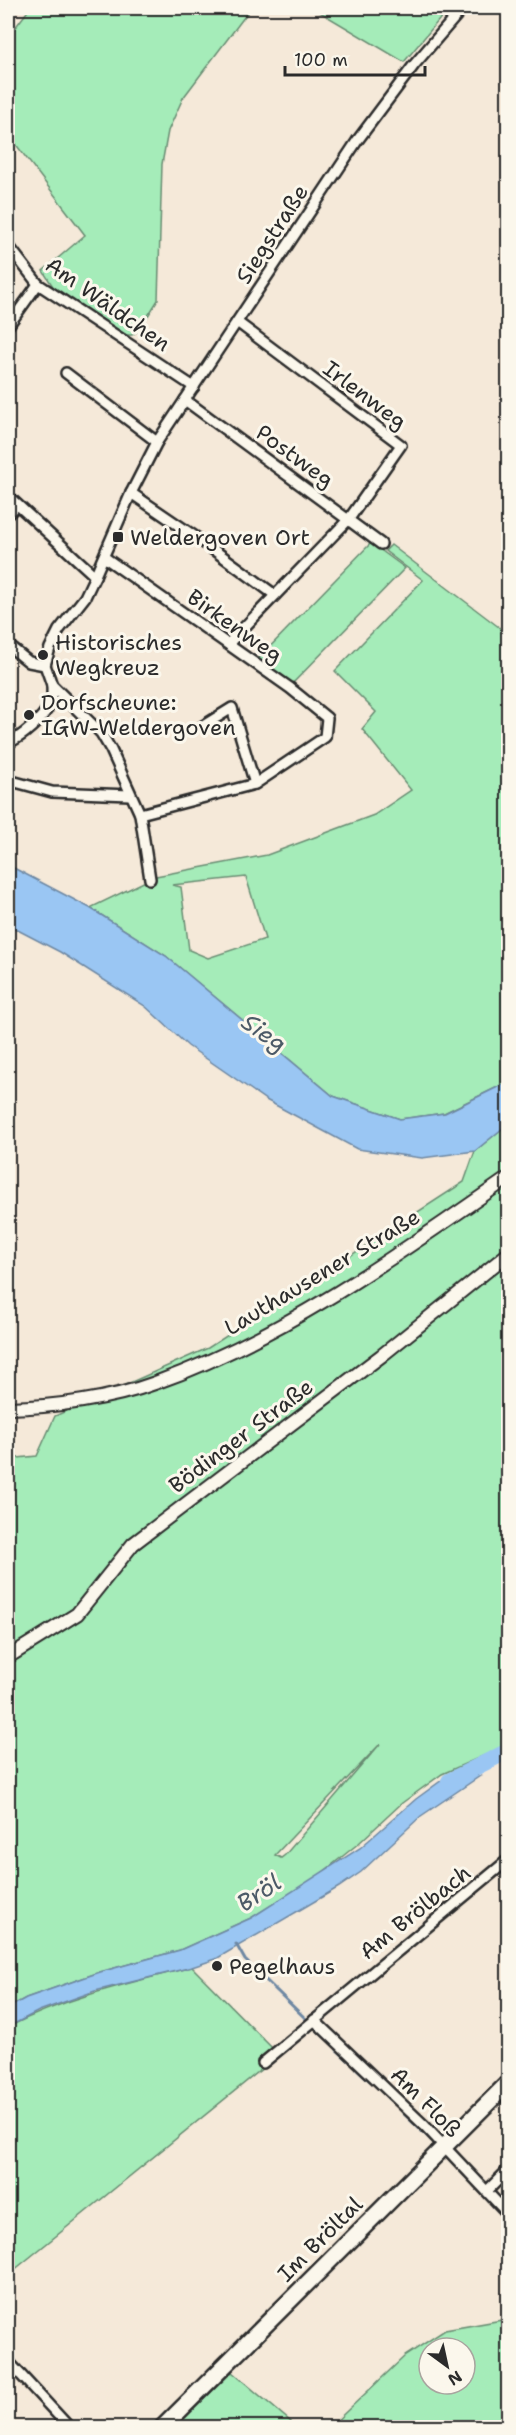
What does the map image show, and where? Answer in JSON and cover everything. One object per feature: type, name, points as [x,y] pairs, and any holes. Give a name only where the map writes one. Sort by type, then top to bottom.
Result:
[{"type":"main road","name":"Im Bröltal","points":[[162,2427],[508,2083]]},
{"type":"street","name":"Siegstraße","points":[[45,665],[59,630],[85,597],[96,576],[131,493],[157,442],[357,141],[414,65],[463,8]]},
{"type":"street","name":"Am Wäldchen","points":[[8,245],[38,284],[194,387]]},
{"type":"street","points":[[8,326],[38,284]]},
{"type":"street","name":"Irlenweg","points":[[228,644],[349,519],[401,445],[237,322]]},
{"type":"street","points":[[66,373],[157,442]]},
{"type":"street","name":"Postweg","points":[[185,400],[381,544]]},
{"type":"street","points":[[131,493],[275,595]]},
{"type":"street","points":[[8,496],[96,576]]},
{"type":"street","points":[[8,514],[17,505]]},
{"type":"street","name":"Birkenweg","points":[[104,557],[290,688],[327,718],[325,737],[255,784]]},
{"type":"street","points":[[8,645],[29,662],[45,665],[52,685],[50,703],[44,713],[8,743]]},
{"type":"street","points":[[52,685],[101,733],[123,775],[140,814],[150,879]]},
{"type":"street","points":[[140,814],[255,784],[232,708],[203,726]]},
{"type":"street","points":[[8,780],[52,792],[130,795]]},
{"type":"street","name":"Lauthausener Straße","points":[[8,1408],[74,1403],[153,1384],[226,1354],[321,1302],[427,1234],[508,1178]]},
{"type":"street","name":"Bödinger Straße","points":[[8,1657],[76,1614],[133,1544],[381,1356],[508,1254]]},
{"type":"street","name":"Am Brölbach","points":[[263,2062],[508,1860]]},
{"type":"street","name":"Am Floß","points":[[314,2020],[444,2147],[508,2214]]},
{"type":"street","points":[[487,2191],[508,2170]]},
{"type":"street","points":[[8,2361],[70,2427]]},
{"type":"green space","points":[[30,8],[251,8],[183,98],[168,131],[162,164],[158,300],[139,330],[132,335],[126,335],[54,288],[43,271],[85,235],[8,134],[8,37]]},
{"type":"green space","points":[[313,8],[449,8],[404,62]]},
{"type":"green space","points":[[371,543],[405,568],[292,684],[258,659]]},
{"type":"green space","points":[[391,545],[508,634],[508,1082],[444,1113],[400,1119],[333,1096],[166,956],[90,908],[156,876],[267,855],[374,815],[411,790],[362,729],[376,712],[335,671],[423,580],[385,551]],"holes":[[[246,877],[265,939],[208,958],[189,950],[181,887],[172,885]]]},
{"type":"green space","points":[[508,1124],[508,1745],[442,1774],[402,1803],[359,1843],[317,1877],[251,1918],[180,1950],[100,1972],[26,1998],[8,2008],[8,1459],[37,1456],[55,1416],[208,1348],[464,1182],[475,1151]],"holes":[[[380,1744],[281,1858],[275,1855]]]},
{"type":"green space","points":[[192,1967],[279,2055],[8,2275],[8,2027],[76,1999]]},
{"type":"green space","points":[[508,2319],[508,2427],[330,2427],[405,2356],[417,2348],[417,2396],[477,2396],[477,2336],[436,2336],[445,2330]]},
{"type":"green space","points":[[232,2372],[297,2427],[175,2427]]},
{"type":"water","points":[[8,865],[90,908],[166,956],[333,1096],[400,1119],[445,1113],[508,1082],[508,1124],[475,1151],[422,1158],[357,1149],[266,1100],[188,1046],[145,1006],[60,952],[8,925]]},
{"type":"water","points":[[457,1769],[480,1776],[421,1816],[361,1872],[216,1959],[95,1991],[39,2011],[8,2027],[8,2008],[26,1998],[100,1972],[180,1950],[251,1918],[360,1848],[416,1799]]},
{"type":"waterway","name":"Bröl","points":[[449,1781],[508,1751]]},
{"type":"waterway","points":[[236,1944],[245,1960],[306,2019]]},
{"type":"waterway","points":[[320,2033],[330,2042]]},
{"type":"waterway","points":[[337,2050],[349,2061]]},
{"type":"waterway","points":[[357,2069],[370,2081]]},
{"type":"waterway","points":[[379,2089],[390,2100]]},
{"type":"waterway","points":[[403,2113],[431,2140]]},
{"type":"waterway","points":[[451,2161],[508,2221]]},
{"type":"place","name":"Weldergoven Ort","points":[[118,537]]},
{"type":"place","name":"Historisches Wegkreuz","points":[[43,655]]},
{"type":"place","name":"Dorfscheune: IGW-Weldergoven","points":[[29,715]]},
{"type":"place","name":"Pegelhaus","points":[[217,1966]]},
{"type":"water label","name":"Sieg","points":[[264,1033]]}]
